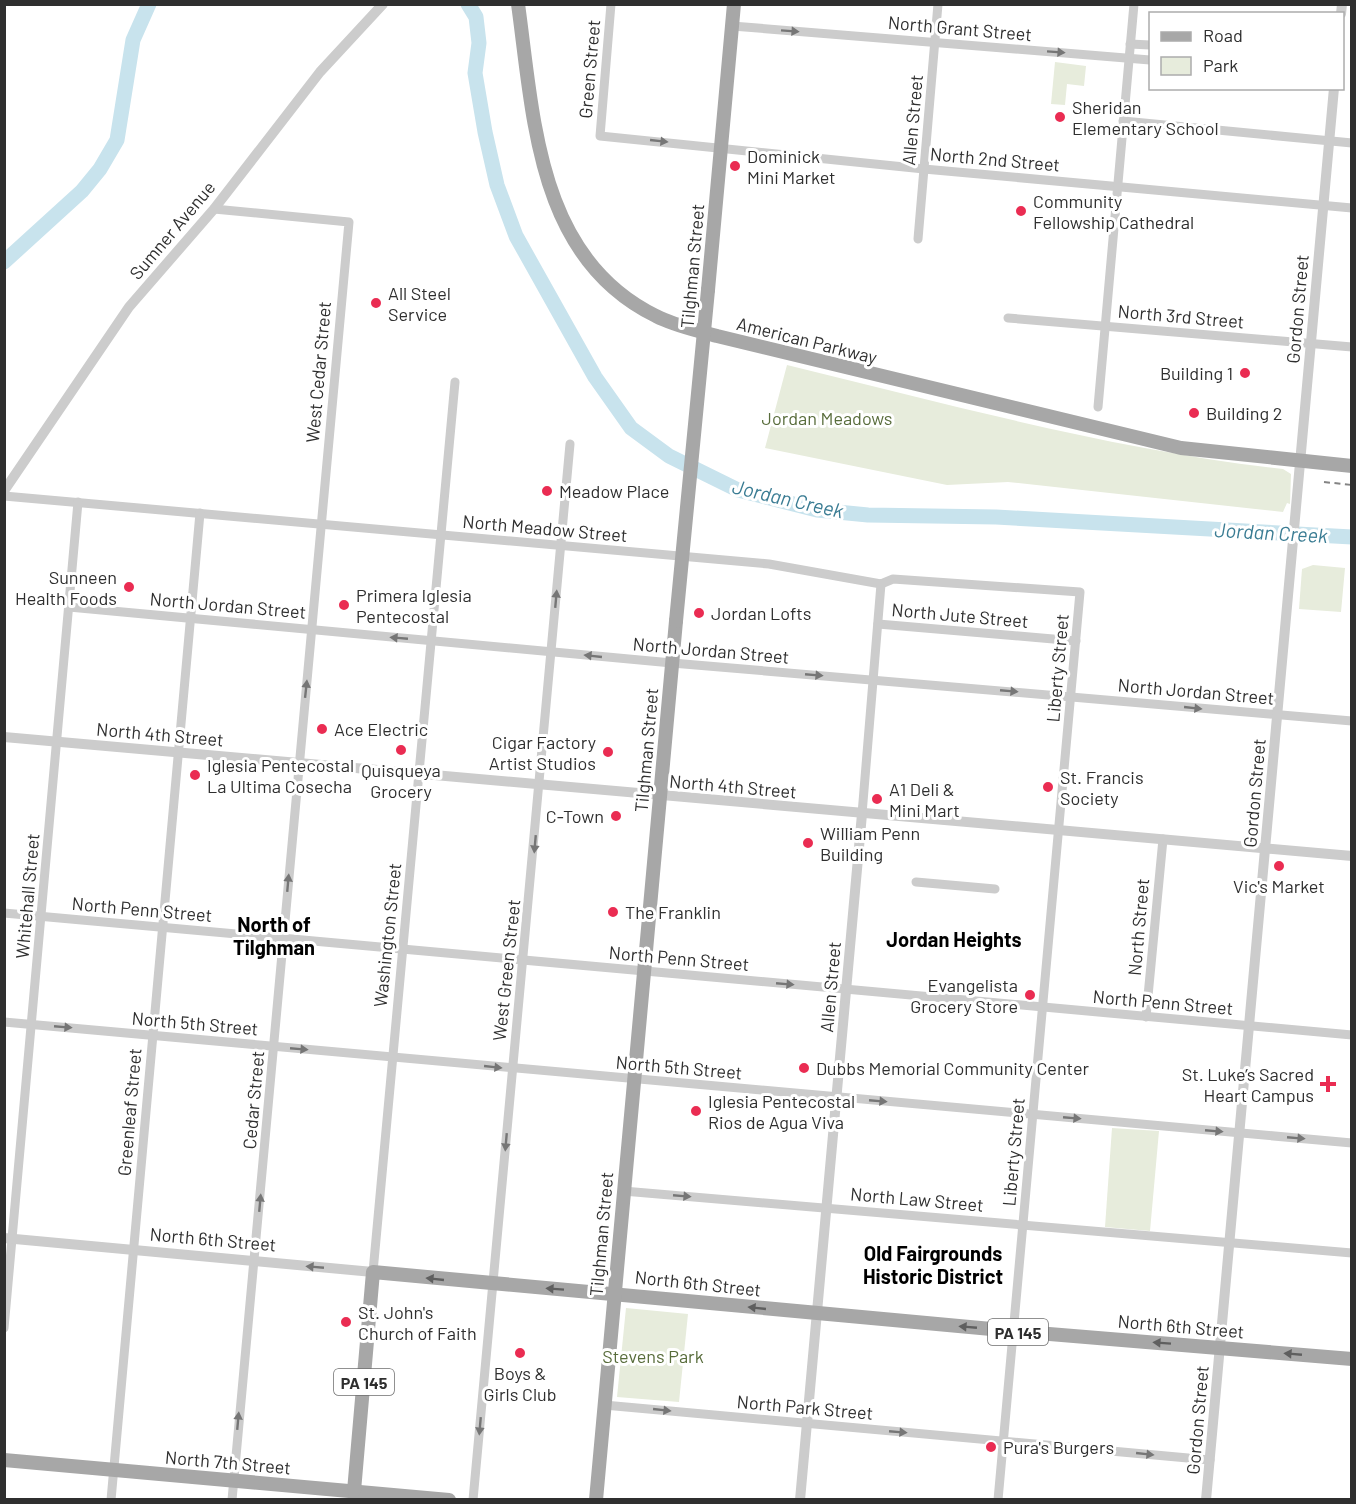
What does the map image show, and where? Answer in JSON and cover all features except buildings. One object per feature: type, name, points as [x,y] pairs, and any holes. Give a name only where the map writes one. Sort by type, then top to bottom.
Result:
[{"type":"main road","name":"American Parkway","points":[[518,4],[540,154],[555,205],[566,227],[593,267],[610,285],[642,309],[658,317],[717,336],[1095,429],[1181,448],[1352,466]]},
{"type":"main road","name":"Tilghman Street","points":[[596,1500],[613,1293],[734,4]]},
{"type":"main road","name":"North 6th Street","points":[[373,1272],[493,1285],[613,1293],[1013,1331],[1352,1359]]},
{"type":"main road","name":"Washington Street","points":[[353,1495],[373,1272]]},
{"type":"main road","name":"North 7th Street","points":[[4,1460],[233,1480],[353,1495],[448,1500]]},
{"type":"street","name":"Sumner Avenue","points":[[4,491],[113,328],[214,209],[320,72],[383,4]]},
{"type":"street","name":"Green Street","points":[[600,136],[611,4]]},
{"type":"street","name":"Allen Street","points":[[918,239],[938,4]]},
{"type":"street","points":[[1098,407],[1134,4]]},
{"type":"street","name":"North Grant Street","points":[[732,26],[1149,60]]},
{"type":"street","points":[[1130,44],[1149,45]]},
{"type":"street","name":"Gordon Street","points":[[1206,1500],[1334,90]]},
{"type":"street","points":[[1124,121],[1352,143]]},
{"type":"street","name":"North 2nd Street","points":[[600,136],[924,169],[1352,208]]},
{"type":"street","name":"West Cedar Street","points":[[214,209],[349,222],[321,524]]},
{"type":"street","name":"North 3rd Street","points":[[1008,318],[1352,347]]},
{"type":"street","name":"Washington Street","points":[[373,1272],[421,775],[455,382]]},
{"type":"street","name":"West Green Street","points":[[473,1500],[570,444]]},
{"type":"street","name":"North Meadow Street","points":[[4,496],[769,564],[881,584],[893,579],[1080,592]]},
{"type":"street","name":"Whitehall Street","points":[[4,1328],[9,1239],[32,1024],[78,502]]},
{"type":"street","name":"Greenleaf Street","points":[[111,1500],[200,513]]},
{"type":"street","name":"Cedar Street","points":[[232,1500],[321,524]]},
{"type":"street","name":"Allen Street","points":[[800,1500],[881,584]]},
{"type":"street","name":"Liberty Street","points":[[998,1500],[1080,592]]},
{"type":"street","name":"North Jordan Street","points":[[69,607],[672,663],[1352,721]]},
{"type":"street","name":"North Jute Street","points":[[878,624],[1076,641]]},
{"type":"street","name":"North 4th Street","points":[[4,736],[540,786],[1352,856]]},
{"type":"street","name":"North Street","points":[[1146,1017],[1163,839]]},
{"type":"street","points":[[916,882],[996,889]]},
{"type":"street","name":"North Penn Street","points":[[4,913],[1352,1035]]},
{"type":"street","name":"North 5th Street","points":[[4,1022],[1352,1143]]},
{"type":"street","name":"North Law Street","points":[[623,1191],[1352,1253]]},
{"type":"street","name":"North 6th Street","points":[[9,1239],[373,1272]]},
{"type":"street","name":"North Park Street","points":[[604,1405],[1210,1460]]},
{"type":"green space","points":[[1055,62],[1086,66],[1084,86],[1067,84],[1065,105],[1051,104]]},
{"type":"green space","name":"Jordan Meadows","points":[[787,365],[1095,438],[1220,461],[1283,469],[1291,474],[1290,504],[1287,503],[1283,512],[1008,482],[947,485],[765,448]]},
{"type":"green space","points":[[1313,565],[1345,568],[1341,612],[1299,609],[1302,569]]},
{"type":"green space","points":[[1112,1128],[1159,1131],[1150,1231],[1105,1227]]},
{"type":"green space","name":"Stevens Park","points":[[626,1308],[688,1314],[679,1402],[617,1397]]},
{"type":"waterway","name":"Jordan Creek","points":[[4,262],[82,191],[100,169],[117,140],[133,40],[149,4]]},
{"type":"waterway","name":"Jordan Creek","points":[[468,4],[476,17],[479,43],[475,73],[485,132],[497,185],[516,236],[595,377],[631,428],[669,456],[738,490],[817,510],[868,515],[996,517],[1352,537]]},
{"type":"railway","points":[[1324,482],[1352,485]]},
{"type":"place","name":"Sheridan Elementary School","points":[[1060,117]]},
{"type":"place","name":"Dominick Mini Market","points":[[735,166]]},
{"type":"place","name":"Community Fellowship Cathedral","points":[[1021,211]]},
{"type":"place","name":"All Steel Service","points":[[376,303]]},
{"type":"place","name":"Building 1","points":[[1245,373]]},
{"type":"place","name":"Building 2","points":[[1194,413]]},
{"type":"place","name":"Meadow Place","points":[[547,491]]},
{"type":"place","name":"Sunneen Health Foods","points":[[129,587]]},
{"type":"place","name":"Primera Iglesia Pentecostal","points":[[344,605]]},
{"type":"place","name":"Jordan Lofts","points":[[699,613]]},
{"type":"place","name":"Ace Electric","points":[[322,729]]},
{"type":"place","name":"Quisqueya Grocery","points":[[401,750]]},
{"type":"place","name":"Cigar Factory Artist Studios","points":[[608,752]]},
{"type":"place","name":"Iglesia Pentecostal La Ultima Cosecha","points":[[195,775]]},
{"type":"place","name":"St. Francis Society","points":[[1048,787]]},
{"type":"place","name":"A1 Deli & Mini Mart","points":[[877,799]]},
{"type":"place","name":"C-Town","points":[[616,816]]},
{"type":"place","name":"William Penn Building","points":[[808,843]]},
{"type":"place","name":"Vic's Market","points":[[1279,866]]},
{"type":"place","name":"The Franklin","points":[[613,912]]},
{"type":"place","name":"Evangelista Grocery Store","points":[[1030,995]]},
{"type":"place","name":"Dubbs Memorial Community Center","points":[[804,1068]]},
{"type":"place","name":"St. Luke’s Sacred Heart Campus","points":[[1328,1084]]},
{"type":"place","name":"Iglesia Pentecostal Rios de Agua Viva","points":[[696,1111]]},
{"type":"place","name":"St. John's Church of Faith","points":[[346,1322]]},
{"type":"place","name":"Boys & Girls Club","points":[[520,1353]]},
{"type":"place","name":"Pura's Burgers","points":[[991,1447]]},
{"type":"district","name":"North of Tilghman","points":[[274,936]]},
{"type":"district","name":"Jordan Heights","points":[[954,939]]},
{"type":"district","name":"Old Fairgrounds Historic District","points":[[933,1264]]}]
